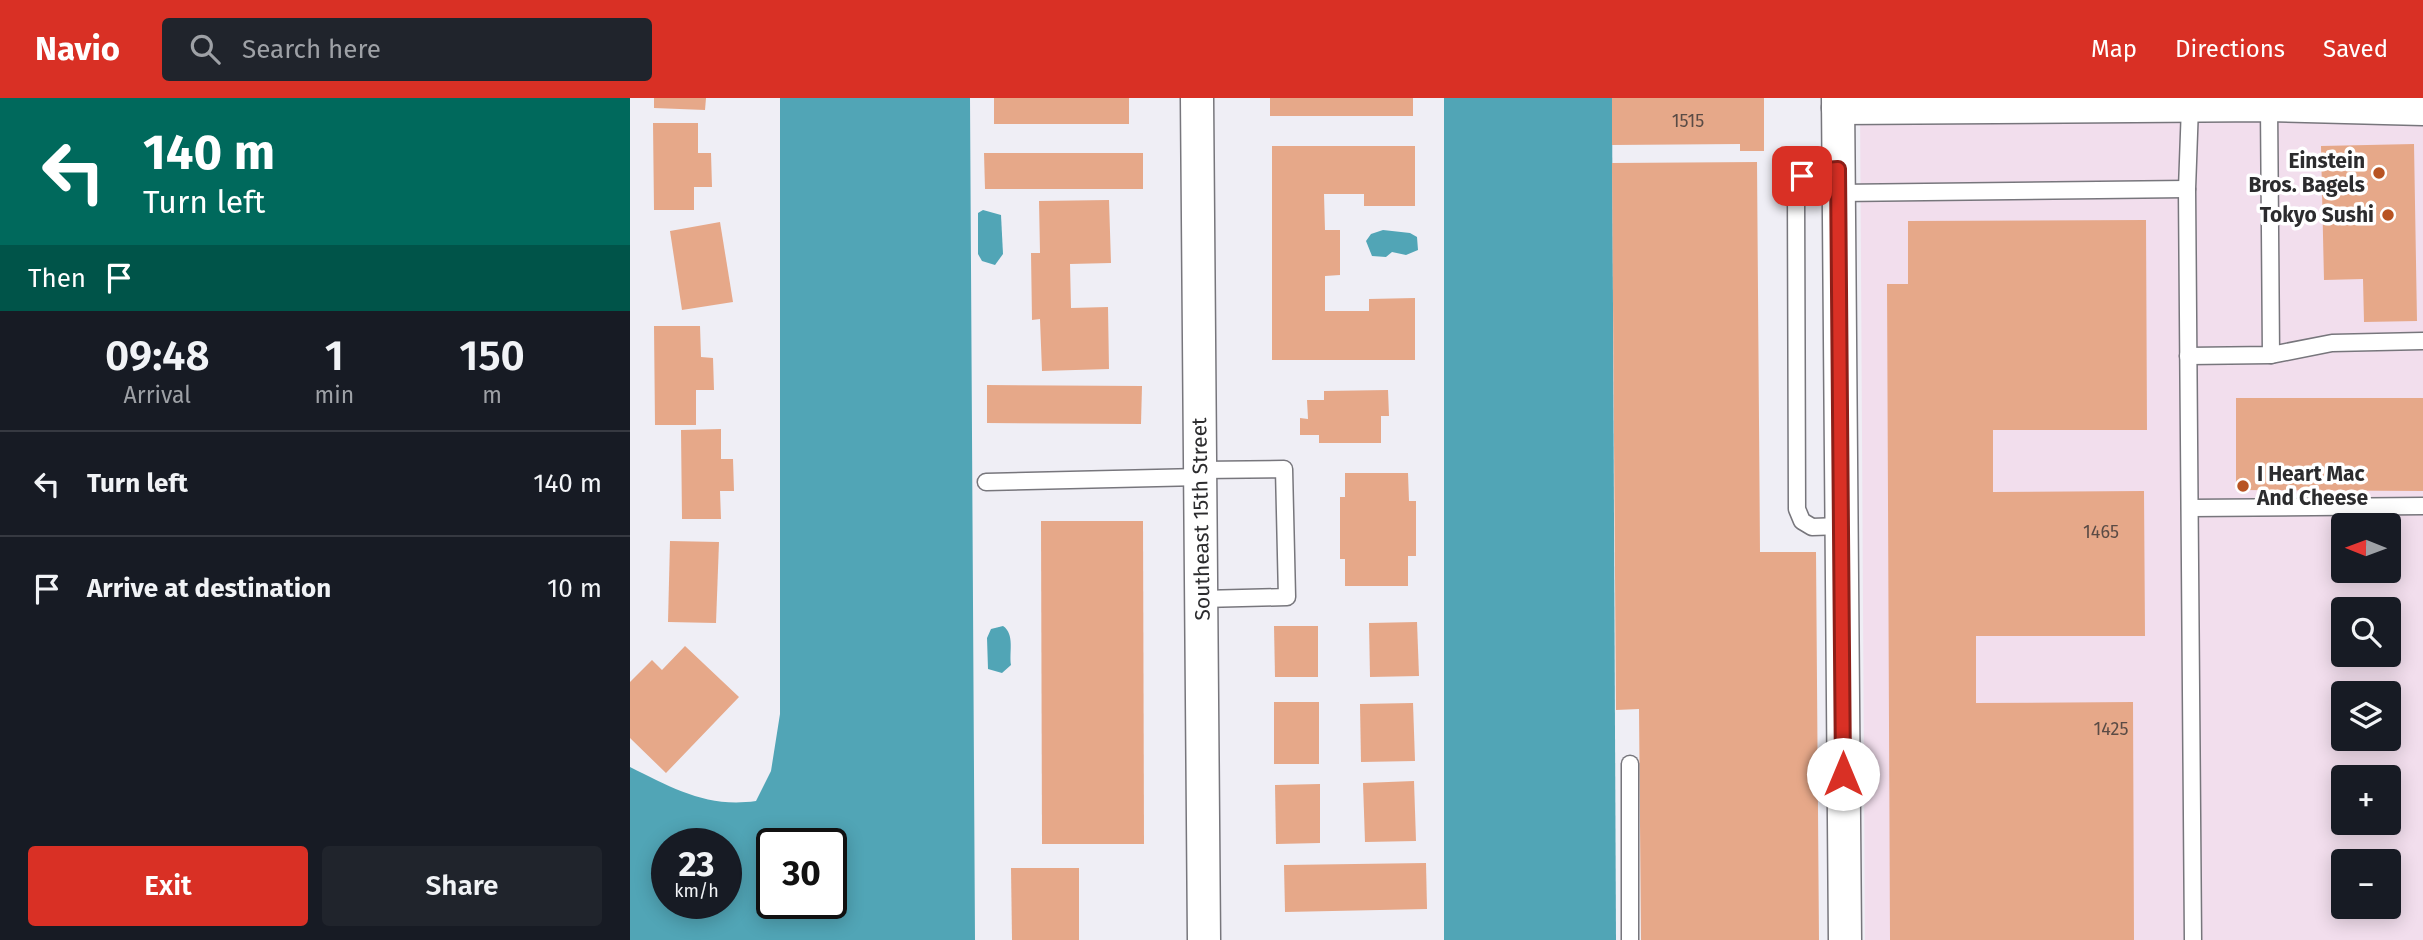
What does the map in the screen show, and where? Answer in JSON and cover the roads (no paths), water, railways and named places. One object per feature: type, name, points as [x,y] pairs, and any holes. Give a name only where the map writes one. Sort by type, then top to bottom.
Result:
[{"type":"street","name":"Southeast 15th Street","points":[[1197,98],[1204,940]]},
{"type":"street","points":[[1845,940],[1838,103],[2269,105],[2423,109]]},
{"type":"lane","points":[[2269,105],[2271,355]]},
{"type":"lane","points":[[2190,106],[2187,189],[2193,940]]},
{"type":"lane","points":[[1841,526],[1812,527],[1802,521],[1797,509],[1796,186],[1802,176],[1810,171],[1838,181],[2187,189]]},
{"type":"lane","points":[[2188,356],[2271,355],[2332,343],[2423,341]]},
{"type":"lane","points":[[986,482],[1284,469],[1287,597],[1202,599]]},
{"type":"lane","points":[[2190,508],[2423,506]]},
{"type":"lane","points":[[1630,764],[1630,940]]},
{"type":"water","points":[[780,98],[970,98],[975,940],[630,940],[630,767],[676,789],[721,802],[756,801],[771,771],[780,714]]},
{"type":"water","points":[[1444,98],[1612,98],[1616,940],[1444,940]]},
{"type":"water","points":[[983,210],[1001,215],[1003,254],[995,265],[982,261],[978,254],[978,213]]},
{"type":"water","points":[[1383,230],[1410,233],[1417,237],[1418,250],[1406,255],[1392,252],[1386,257],[1372,256],[1366,241],[1371,234]]},
{"type":"water","points":[[1003,626],[1010,638],[1011,665],[1002,673],[988,669],[987,638],[991,629]]},
{"type":"place","name":"Einstein Bros. Bagels","points":[[2379,173]]},
{"type":"place","name":"Tokyo Sushi","points":[[2388,215]]},
{"type":"place","name":"I Heart Mac And Cheese","points":[[2243,486]]}]
